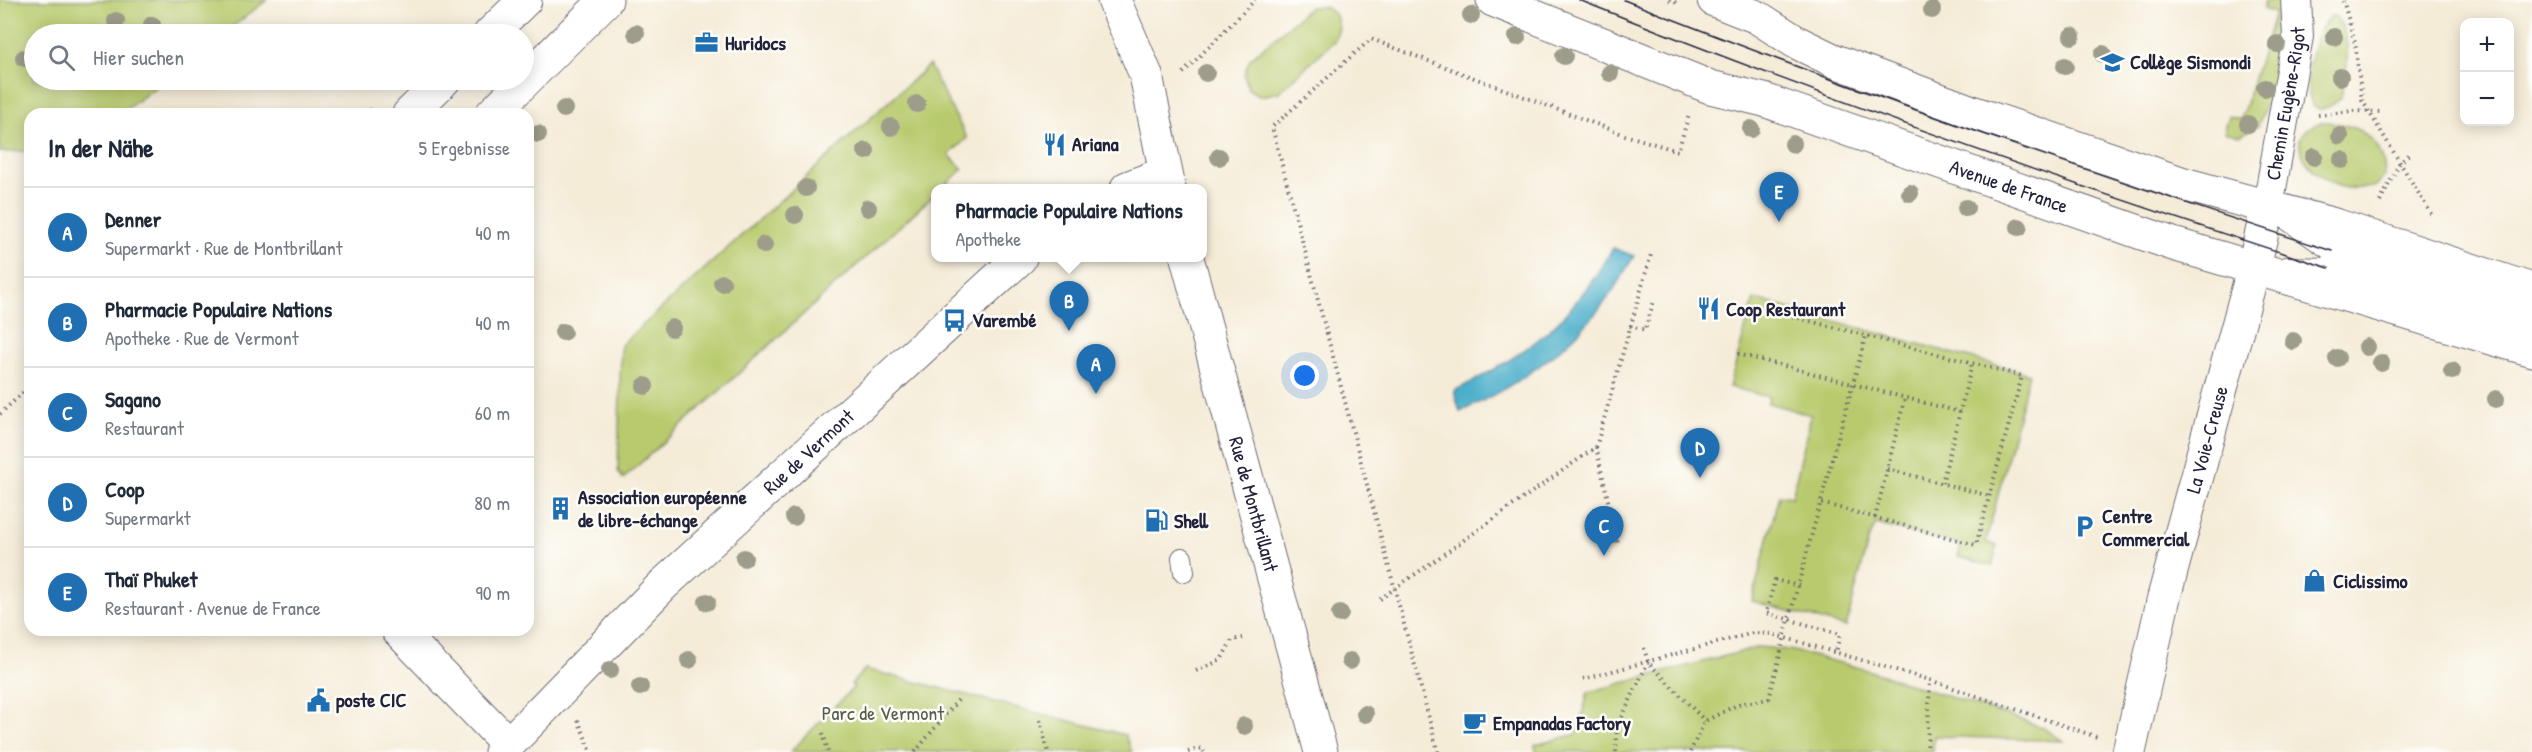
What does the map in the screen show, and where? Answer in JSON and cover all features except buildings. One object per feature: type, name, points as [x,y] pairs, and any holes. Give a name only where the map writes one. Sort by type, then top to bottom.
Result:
[{"type":"main road","points":[[500,24],[525,0]]},
{"type":"main road","points":[[534,72],[606,0]]},
{"type":"main road","points":[[1113,0],[1146,75],[1167,181],[1152,184]]},
{"type":"main road","name":"Avenue de France","points":[[1493,0],[1710,87],[1764,100],[2173,244],[2532,350]]},
{"type":"main road","points":[[1714,0],[1756,17],[1796,42],[1835,61],[1935,99],[2187,185],[2338,226],[2532,290]]},
{"type":"main road","points":[[415,108],[434,90]]},
{"type":"main road","points":[[498,108],[516,90]]},
{"type":"main road","name":"La Voie-Creuse","points":[[2129,752],[2164,597],[2254,267],[2268,206]]},
{"type":"main road","name":"Rue de Vermont","points":[[505,748],[663,585],[1016,262]]},
{"type":"main road","name":"Rue de Montbrillant","points":[[1188,262],[1321,752]]},
{"type":"main road","points":[[403,636],[505,748]]},
{"type":"street","name":"Chemin Eugène-Rigot","points":[[2268,206],[2298,36],[2296,0]]},
{"type":"lane","points":[[2268,206],[2332,251],[2532,313]]},
{"type":"lane","points":[[2254,267],[2329,268],[2532,331]]},
{"type":"path","points":[[1184,73],[1255,0]]},
{"type":"path","points":[[2343,0],[2355,43],[2362,100],[2367,112],[2433,217]]},
{"type":"path","points":[[1438,752],[1272,127],[1371,39],[1625,135],[1678,151],[1689,115]]},
{"type":"path","points":[[2283,126],[2305,118],[2332,113],[2382,112]]},
{"type":"path","points":[[2379,202],[2400,164],[2409,154]]},
{"type":"path","points":[[1618,544],[1596,447],[1652,251]]},
{"type":"path","points":[[1630,326],[1645,330],[1654,301]]},
{"type":"path","points":[[1752,306],[2022,376],[1976,545],[1821,503]]},
{"type":"path","points":[[1690,752],[1704,722],[1739,704],[1769,699],[1866,335]]},
{"type":"path","points":[[1738,354],[1960,411]]},
{"type":"path","points":[[1942,483],[1972,364]]},
{"type":"path","points":[[0,414],[24,392]]},
{"type":"path","points":[[1875,518],[1905,398]]},
{"type":"path","points":[[1380,599],[1596,447]]},
{"type":"path","points":[[1887,469],[1990,496]]},
{"type":"path","points":[[1798,586],[1775,580],[1766,613],[1840,634],[1836,652]]},
{"type":"path","points":[[1582,679],[1753,633],[1772,634],[1930,680],[2098,738]]},
{"type":"path","points":[[1196,671],[1221,660],[1232,640],[1243,638]]},
{"type":"path","points":[[1644,648],[1648,662],[1704,722]]},
{"type":"path","points":[[1616,752],[1617,728],[1648,662]]},
{"type":"path","points":[[1927,752],[1930,680]]},
{"type":"path","points":[[915,752],[957,700]]},
{"type":"path","points":[[578,720],[591,752]]},
{"type":"path","points":[[1040,720],[1048,752]]},
{"type":"path","points":[[823,733],[828,752]]},
{"type":"path","points":[[1188,752],[1202,748],[1204,752]]},
{"type":"green space","points":[[0,0],[267,0],[236,24],[24,24],[24,90],[152,90],[128,108],[24,108],[24,151],[0,152]]},
{"type":"green space","points":[[2265,0],[2283,0],[2282,40],[2275,81],[2258,126],[2239,136],[2224,132],[2229,116],[2241,119],[2275,13],[2263,9]]},
{"type":"green space","points":[[1310,7],[1325,7],[1336,15],[1339,28],[1335,40],[1279,92],[1261,96],[1248,89],[1244,74],[1250,59]]},
{"type":"green space","points":[[2331,16],[2335,16],[2345,34],[2347,66],[2341,97],[2330,106],[2320,110],[2313,107],[2310,98],[2308,70],[2316,40]]},
{"type":"green space","points":[[929,65],[967,138],[949,155],[963,169],[946,184],[931,184],[931,198],[623,479],[618,471],[621,345]]},
{"type":"green space","points":[[2324,122],[2337,123],[2358,130],[2374,143],[2384,163],[2385,176],[2375,187],[2346,188],[2333,184],[2311,167],[2300,146],[2301,136],[2309,128]]},
{"type":"green space","points":[[1754,299],[2029,374],[1986,542],[1997,546],[1992,566],[1958,557],[1961,545],[1876,524],[1868,541],[1846,627],[1752,601],[1779,495],[1792,497],[1811,415],[1768,403],[1769,397],[1729,387]]},
{"type":"green space","points":[[1759,647],[1789,650],[1864,669],[2042,727],[2063,741],[1934,736],[1933,752],[1536,752],[1535,745],[1577,734],[1588,692]]},
{"type":"green space","name":"Parc de Vermont","points":[[865,669],[1125,735],[1132,752],[790,752],[854,687],[851,684]]},
{"type":"water","points":[[1613,248],[1634,256],[1612,292],[1589,321],[1557,353],[1539,366],[1501,391],[1460,412],[1454,391],[1505,363],[1546,333],[1581,296]]},
{"type":"tram line","points":[[1579,0],[1952,141],[2329,268]]},
{"type":"tram line","points":[[1624,0],[1799,68],[1976,132],[2332,251]]},
{"type":"place","name":"Huridocs","points":[[707,43]]},
{"type":"place","name":"Collège Sismondi","points":[[2112,62]]},
{"type":"place","name":"Ariana","points":[[1054,144]]},
{"type":"place","name":"Thaï Phuket","points":[[1779,222]]},
{"type":"place","name":"Coop Restaurant","points":[[1708,309]]},
{"type":"place","name":"Varembé","points":[[954,320]]},
{"type":"place","name":"Pharmacie Populaire Nations","points":[[1069,331]]},
{"type":"place","name":"Denner","points":[[1096,394]]},
{"type":"place","name":"Coop","points":[[1700,478]]},
{"type":"place","name":"Association européenne de libre-échange","points":[[560,509]]},
{"type":"place","name":"Shell","points":[[1156,521]]},
{"type":"place","name":"Centre Commercial","points":[[2084,527]]},
{"type":"place","name":"Sagano","points":[[1604,556]]},
{"type":"place","name":"Ciclissimo","points":[[2315,581]]},
{"type":"place","name":"poste CIC","points":[[318,700]]},
{"type":"place","name":"Empanadas Factory","points":[[1475,723]]}]
